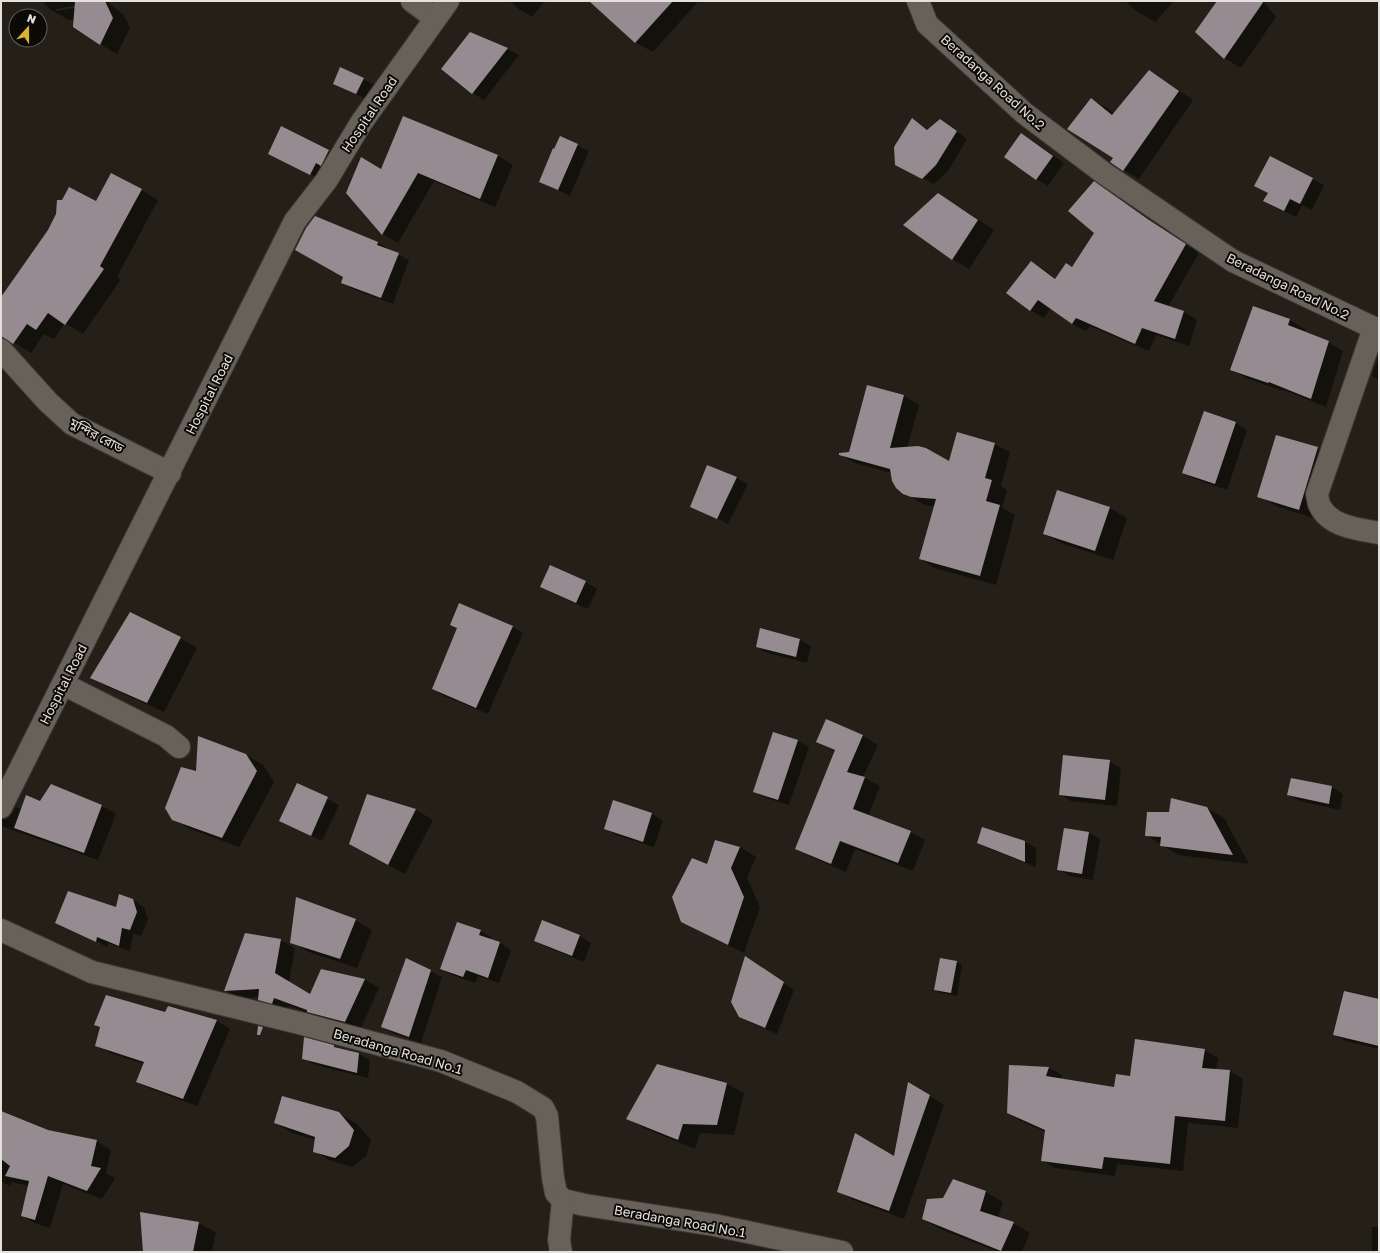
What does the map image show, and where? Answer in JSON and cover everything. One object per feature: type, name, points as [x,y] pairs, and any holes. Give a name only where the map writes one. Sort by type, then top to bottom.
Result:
[{"type":"street","points":[[412,1],[442,10]]},
{"type":"street","name":"Beradanga Road No.2","points":[[918,1],[927,24],[944,40],[1024,113],[1105,174],[1233,261],[1377,325],[1317,494],[1320,507],[1332,521],[1346,526],[1379,533]]},
{"type":"street","name":"Hospital Road","points":[[1,807],[170,473],[295,221],[326,181],[361,123],[442,10]]},
{"type":"street","name":"মুন্দির রোড","points":[[1,350],[48,402],[72,424],[170,473]]},
{"type":"street","points":[[63,684],[166,736],[179,747]]},
{"type":"street","name":"Beradanga Road No.1","points":[[1,930],[92,972],[304,1024],[441,1061],[517,1092],[543,1108],[547,1116],[553,1178],[556,1193],[563,1200],[714,1225],[842,1252]]},
{"type":"street","points":[[561,1252],[559,1240],[563,1200]]},
{"type":"building","points":[[75,1],[105,1],[113,18],[100,45],[73,27]]},
{"type":"building","points":[[589,1],[673,1],[635,43]]},
{"type":"building","points":[[1217,1],[1264,1],[1224,59],[1195,32]]},
{"type":"building","points":[[470,32],[508,48],[472,94],[441,69]]},
{"type":"building","points":[[340,67],[364,78],[356,94],[333,84]]},
{"type":"building","points":[[1149,70],[1179,91],[1123,171],[1110,162],[1113,158],[1067,129],[1091,98],[1112,115]]},
{"type":"building","points":[[403,116],[498,155],[480,199],[418,173],[382,235],[346,193],[361,157],[381,169]]},
{"type":"building","points":[[912,118],[927,130],[940,119],[957,131],[936,165],[922,179],[895,165],[894,147]]},
{"type":"building","points":[[281,126],[329,150],[321,166],[316,163],[310,175],[268,154]]},
{"type":"building","points":[[1021,133],[1053,156],[1036,180],[1004,157]]},
{"type":"building","points":[[560,136],[578,144],[558,190],[539,182],[553,148],[554,149]]},
{"type":"building","points":[[1270,156],[1313,178],[1300,204],[1290,199],[1284,211],[1263,201],[1268,193],[1254,186]]},
{"type":"building","points":[[111,173],[142,189],[100,266],[104,269],[65,325],[48,313],[36,330],[27,324],[13,344],[1,336],[1,297],[48,230],[56,214],[57,200],[62,200],[69,187],[96,201]]},
{"type":"building","points":[[1094,181],[1186,244],[1154,301],[1184,311],[1175,339],[1142,328],[1135,344],[1076,318],[1072,324],[1038,300],[1030,311],[1006,293],[1031,261],[1055,279],[1066,263],[1072,267],[1094,233],[1068,211]]},
{"type":"building","points":[[938,193],[978,220],[952,260],[903,225]]},
{"type":"building","points":[[315,216],[378,242],[377,245],[399,253],[381,298],[341,283],[343,277],[295,250],[306,228]]},
{"type":"building","points":[[1253,306],[1290,319],[1288,325],[1329,341],[1311,399],[1269,382],[1268,383],[1230,370]]},
{"type":"building","points":[[867,385],[904,395],[890,448],[918,446],[926,448],[949,461],[957,432],[995,443],[985,478],[992,480],[986,501],[1000,505],[980,576],[919,559],[936,499],[911,497],[903,494],[896,488],[892,481],[890,469],[839,455],[839,453],[849,452]]},
{"type":"building","points":[[1204,411],[1236,422],[1215,484],[1182,473]]},
{"type":"building","points":[[1276,435],[1318,447],[1299,510],[1257,497]]},
{"type":"building","points":[[707,465],[737,477],[717,519],[690,507]]},
{"type":"building","points":[[1057,490],[1110,507],[1095,551],[1043,534]]},
{"type":"building","points":[[550,565],[586,581],[576,603],[540,587]]},
{"type":"building","points":[[459,603],[513,626],[476,708],[432,689],[457,628],[450,625]]},
{"type":"building","points":[[130,612],[181,637],[147,703],[90,678]]},
{"type":"building","points":[[760,628],[800,639],[796,657],[756,647]]},
{"type":"building","points":[[826,719],[863,735],[847,772],[865,777],[853,809],[911,831],[898,863],[840,841],[831,864],[795,849],[835,750],[816,742]]},
{"type":"building","points":[[773,732],[798,740],[778,800],[753,792]]},
{"type":"building","points":[[198,736],[246,754],[257,771],[222,838],[172,820],[165,808],[181,767],[196,771]]},
{"type":"building","points":[[1063,755],[1110,760],[1105,800],[1059,795]]},
{"type":"building","points":[[1291,778],[1332,786],[1329,804],[1287,795]]},
{"type":"building","points":[[297,783],[328,797],[311,836],[279,821]]},
{"type":"building","points":[[51,784],[102,805],[84,853],[14,828],[26,795],[40,801]]},
{"type":"building","points":[[367,794],[416,809],[388,865],[349,844]]},
{"type":"building","points":[[1171,798],[1207,807],[1233,855],[1160,846],[1161,837],[1145,836],[1147,812],[1169,812]]},
{"type":"building","points":[[613,800],[652,813],[643,842],[604,829]]},
{"type":"building","points":[[982,827],[1025,841],[1025,862],[977,843]]},
{"type":"building","points":[[1064,828],[1089,832],[1082,874],[1057,870]]},
{"type":"building","points":[[715,840],[740,847],[731,868],[744,897],[728,945],[681,922],[672,897],[692,858],[707,864]]},
{"type":"building","points":[[68,891],[116,907],[119,894],[133,899],[137,912],[130,930],[122,928],[119,946],[97,937],[96,942],[55,923]]},
{"type":"building","points":[[296,897],[356,919],[340,959],[290,943]]},
{"type":"building","points":[[542,920],[580,935],[572,956],[534,941]]},
{"type":"building","points":[[457,922],[481,930],[479,935],[500,942],[488,978],[466,970],[463,977],[440,969]]},
{"type":"building","points":[[245,933],[281,939],[275,973],[310,994],[321,969],[365,979],[345,1022],[307,1012],[307,1010],[274,998],[272,1004],[258,1000],[259,989],[224,991]]},
{"type":"building","points":[[745,956],[784,982],[765,1028],[739,1017],[731,1002]]},
{"type":"building","points":[[406,958],[431,970],[409,1037],[381,1027]]},
{"type":"building","points":[[940,958],[957,961],[951,993],[934,990]]},
{"type":"building","points":[[1344,991],[1379,999],[1379,1046],[1333,1035]]},
{"type":"building","points":[[106,995],[165,1012],[168,1006],[217,1020],[183,1099],[136,1082],[144,1062],[95,1046],[100,1027],[94,1025]]},
{"type":"building","points":[[258,1026],[263,1027],[260,1035],[257,1035]]},
{"type":"building","points":[[304,1037],[334,1045],[334,1047],[359,1053],[357,1073],[302,1059]]},
{"type":"building","points":[[1135,1039],[1205,1049],[1202,1068],[1230,1070],[1225,1121],[1175,1116],[1170,1164],[1104,1157],[1102,1169],[1041,1161],[1045,1130],[1007,1113],[1009,1065],[1049,1067],[1046,1076],[1114,1087],[1116,1074],[1130,1076]]},
{"type":"building","points":[[657,1064],[727,1083],[717,1125],[683,1124],[678,1140],[626,1119]]},
{"type":"building","points":[[908,1082],[930,1095],[889,1211],[837,1192],[855,1133],[894,1156]]},
{"type":"building","points":[[282,1096],[339,1112],[354,1130],[349,1146],[335,1158],[313,1152],[315,1137],[274,1123]]},
{"type":"building","points":[[1,1111],[48,1130],[97,1140],[91,1166],[101,1168],[87,1191],[48,1176],[35,1220],[21,1216],[29,1181],[5,1176],[10,1166],[1,1159]]},
{"type":"building","points":[[953,1179],[986,1191],[980,1211],[1014,1222],[1001,1251],[922,1219],[927,1199],[943,1198]]},
{"type":"building","points":[[140,1212],[199,1222],[193,1252],[143,1252]]}]
